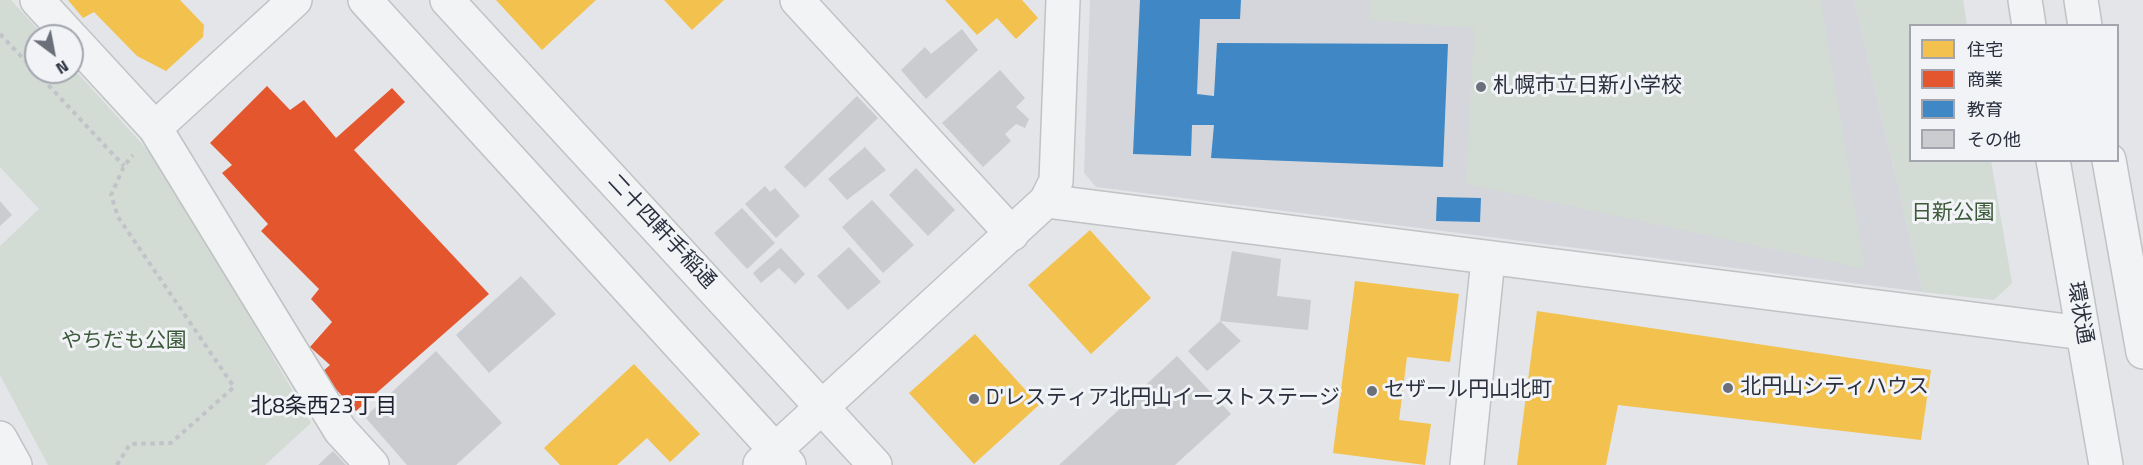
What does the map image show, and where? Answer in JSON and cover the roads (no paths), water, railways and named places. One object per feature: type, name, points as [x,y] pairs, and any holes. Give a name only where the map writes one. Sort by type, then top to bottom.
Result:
[{"type":"street","points":[[37,0],[59,24]]},
{"type":"street","points":[[155,128],[295,0]]},
{"type":"street","points":[[364,0],[774,460],[822,407],[1046,201],[1056,181],[1063,0]]},
{"type":"street","name":"二十四軒手稲通","points":[[447,0],[875,465]]},
{"type":"street","points":[[797,0],[1012,234]]},
{"type":"street","points":[[2025,0],[2029,24]]},
{"type":"street","points":[[2081,0],[2085,24]]},
{"type":"street","points":[[84,51],[155,128],[340,430],[372,465]]},
{"type":"street","name":"環状通","points":[[2053,162],[2106,465]]},
{"type":"street","points":[[2109,162],[2143,352]]},
{"type":"street","points":[[1046,201],[2083,333]]},
{"type":"street","points":[[1467,465],[1488,259]]},
{"type":"street","points":[[0,438],[15,465]]},
{"type":"place","name":"札幌市立日新小学校","points":[[1481,87]]},
{"type":"place","name":"北円山シティハウス","points":[[1728,388]]},
{"type":"place","name":"セザール円山北町","points":[[1372,391]]},
{"type":"place","name":"D'レスティア北円山イーストステージ","points":[[974,399]]},
{"type":"district","name":"北8条西23丁目","points":[[324,408]]},
{"type":"park label","name":"日新公園","points":[[1953,214]]},
{"type":"park label","name":"やちだも公園","points":[[124,342]]}]
